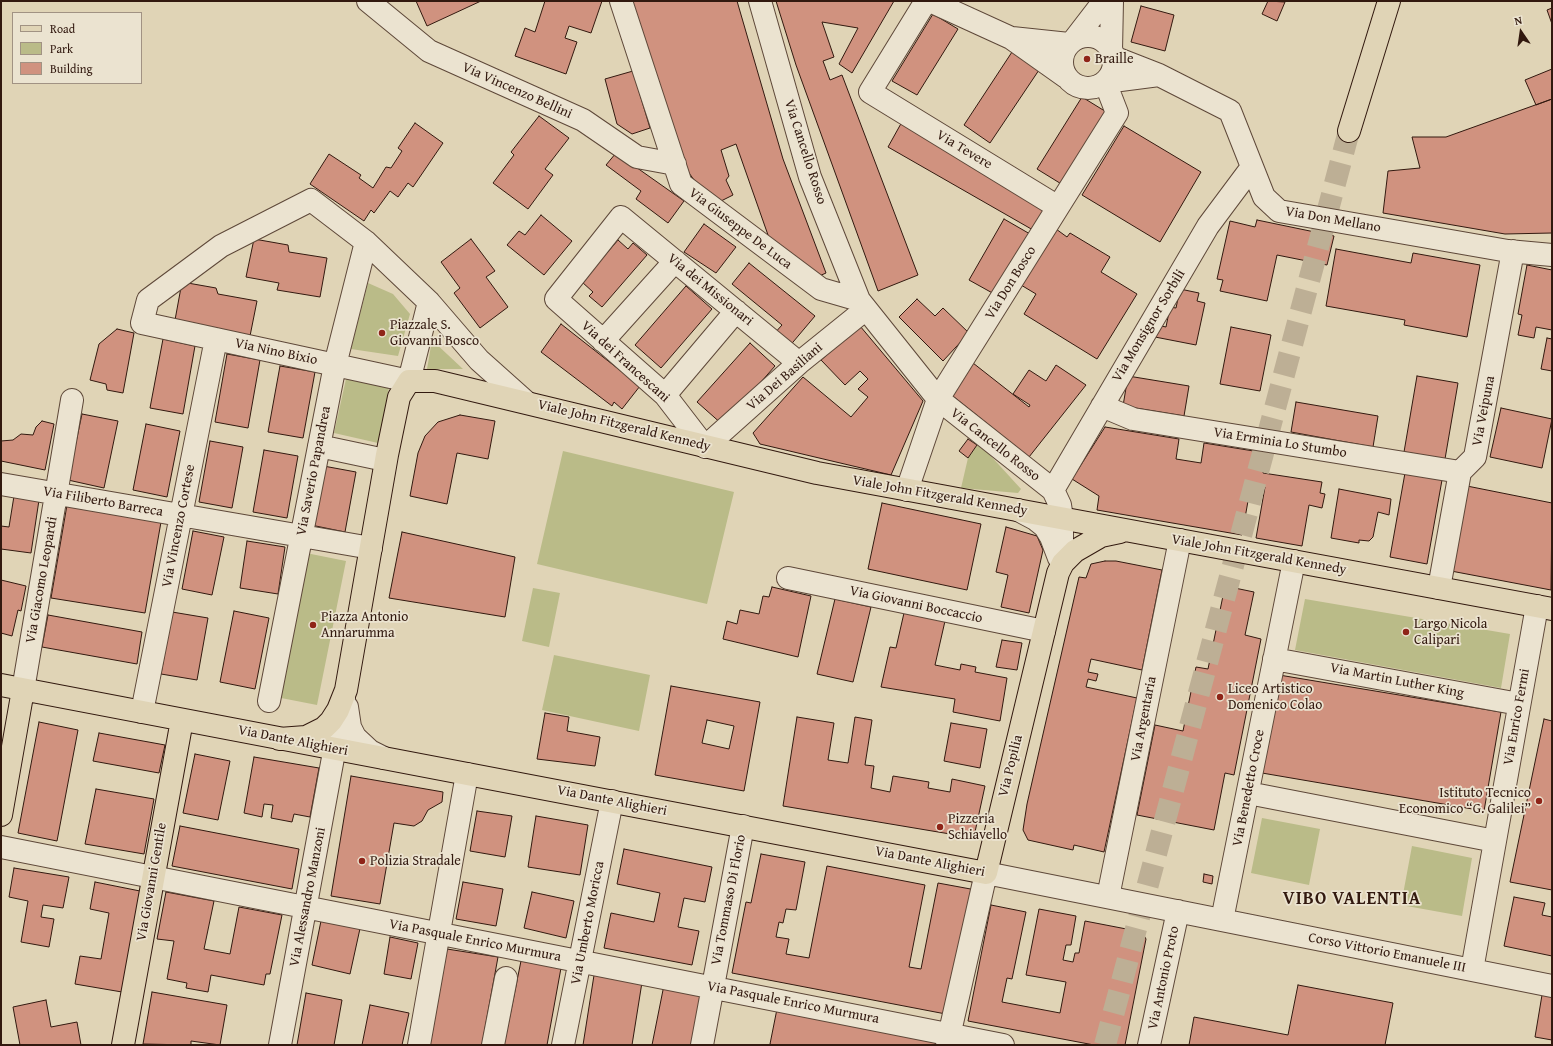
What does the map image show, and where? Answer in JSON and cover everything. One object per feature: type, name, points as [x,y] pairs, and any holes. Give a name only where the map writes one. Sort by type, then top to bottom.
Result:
[{"type":"main road","points":[[1349,131],[1389,1]]},
{"type":"main road","points":[[279,739],[306,736],[324,728],[331,721],[338,710],[346,690],[386,457],[398,397],[409,381]]},
{"type":"main road","name":"Viale John Fitzgerald Kennedy","points":[[409,381],[435,381],[817,473],[1544,607]]},
{"type":"main road","name":"Via Popilia","points":[[986,873],[1044,631],[1058,566],[1088,542],[1112,533],[1130,531]]},
{"type":"main road","name":"Via Dante Alighieri","points":[[1,685],[986,873]]},
{"type":"main road","points":[[1,816],[23,690]]},
{"type":"main road","name":"Via Giovanni Gentile","points":[[123,1045],[182,720]]},
{"type":"street","name":"Via Vincenzo Bellini","points":[[368,1],[429,51],[583,120],[637,157],[675,164]]},
{"type":"street","name":"Via Giuseppe De Luca","points":[[621,1],[681,184],[821,289],[863,304]]},
{"type":"street","name":"Via Cancello Rosso","points":[[760,1],[810,177],[863,304]]},
{"type":"street","name":"Via Tevere","points":[[926,1],[870,92],[1058,207]]},
{"type":"street","points":[[930,1],[1011,38],[1077,86],[1092,88],[1105,82],[1160,75]]},
{"type":"street","points":[[1066,77],[1062,64],[1064,50],[1104,1]]},
{"type":"street","points":[[1105,82],[1112,71],[1112,1]]},
{"type":"street","points":[[1011,38],[1072,42],[1081,37],[1095,37],[1102,40],[1112,54]]},
{"type":"street","name":"Via Don Mellano","points":[[1112,54],[1160,75],[1230,111],[1264,197],[1279,211],[1513,251],[1552,255]]},
{"type":"street","name":"Via Don Bosco","points":[[907,490],[938,399],[1117,113],[1105,82]]},
{"type":"street","name":"Via Monsignor Sorbili","points":[[1053,490],[1208,226],[1252,167]]},
{"type":"street","name":"Via Nino Bixio","points":[[366,242],[311,200],[215,250],[148,300],[142,323],[409,381]]},
{"type":"street","name":"Via dei Missionari","points":[[556,299],[622,217],[799,363]]},
{"type":"street","points":[[366,242],[429,302],[479,360],[526,402]]},
{"type":"street","name":"Via Saverio Papandrea","points":[[269,701],[335,365],[366,242]]},
{"type":"street","name":"Via Veipuna","points":[[1460,472],[1476,457],[1513,251]]},
{"type":"street","points":[[603,341],[676,261]]},
{"type":"street","name":"Via dei Francescani","points":[[556,299],[665,395],[705,447]]},
{"type":"street","points":[[409,381],[429,302]]},
{"type":"street","name":"Via Dei Basiliani","points":[[705,447],[863,304]]},
{"type":"street","points":[[863,304],[938,399]]},
{"type":"street","points":[[665,395],[736,311]]},
{"type":"street","name":"Via Vincenzo Cortese","points":[[142,712],[216,339]]},
{"type":"street","name":"Via Cancello Rosso","points":[[938,399],[1053,490]]},
{"type":"street","name":"Via Giacomo Leopardi","points":[[23,690],[72,400]]},
{"type":"street","name":"Via Erminia Lo Stumbo","points":[[1102,406],[1132,419],[1460,472]]},
{"type":"street","points":[[319,446],[386,457]]},
{"type":"street","points":[[1439,588],[1460,472]]},
{"type":"street","name":"Via Filiberto Barreca","points":[[1,484],[370,548]]},
{"type":"street","points":[[1053,490],[1060,505],[1062,518],[1062,541],[1058,566]]},
{"type":"street","points":[[1018,510],[1035,519],[1045,527],[1054,542],[1058,566]]},
{"type":"street","name":"Via Argentaria","points":[[1108,897],[1180,540]]},
{"type":"street","name":"Via Benedetto Croce","points":[[1222,920],[1294,561]]},
{"type":"street","name":"Via Giovanni Boccaccio","points":[[788,578],[1044,631]]},
{"type":"street","name":"Via Enrico Fermi","points":[[1472,970],[1519,704],[1544,607]]},
{"type":"street","name":"Via Martin Luther King","points":[[1274,659],[1519,704]]},
{"type":"street","points":[[346,690],[347,715],[355,737],[370,751],[386,759]]},
{"type":"street","name":"Via Alessandro Manzoni","points":[[280,1045],[346,690]]},
{"type":"street","points":[[419,1045],[467,774]]},
{"type":"street","points":[[1248,793],[1495,841]]},
{"type":"street","name":"Via Umberto Moricca","points":[[564,1045],[612,801]]},
{"type":"street","name":"Via Tommaso Di Florio","points":[[702,1045],[743,826]]},
{"type":"street","name":"Via Pasquale Enrico Murmura","points":[[1,847],[713,988],[948,1040],[1003,1045]]},
{"type":"street","name":"Via Dante Alighieri","points":[[986,873],[1222,920]]},
{"type":"street","name":"Via Popilia","points":[[948,1040],[986,873]]},
{"type":"street","name":"Via Antonio Proto","points":[[1150,1045],[1178,911]]},
{"type":"street","name":"Corso Vittorio Emanuele III","points":[[1222,920],[1552,986]]},
{"type":"street","points":[[493,1045],[506,978]]},
{"type":"green space","points":[[368,283],[393,294],[410,314],[398,356],[351,349]]},
{"type":"green space","points":[[432,340],[463,369],[427,369]]},
{"type":"green space","points":[[346,379],[389,388],[378,443],[334,433]]},
{"type":"green space","points":[[979,443],[1021,489],[1018,493],[961,488],[968,458]]},
{"type":"green space","points":[[563,451],[734,492],[707,604],[537,564]]},
{"type":"green space","points":[[306,553],[346,561],[317,705],[276,697]]},
{"type":"green space","points":[[533,588],[560,593],[549,647],[522,641]]},
{"type":"green space","points":[[1305,599],[1510,634],[1501,688],[1295,650]]},
{"type":"green space","points":[[554,655],[650,675],[639,731],[542,710]]},
{"type":"green space","points":[[1262,818],[1320,829],[1309,885],[1251,873]]},
{"type":"green space","points":[[1412,846],[1472,858],[1462,916],[1401,905]]},
{"type":"building","points":[[416,1],[481,1],[427,26]]},
{"type":"building","points":[[545,1],[602,1],[591,33],[569,26],[565,38],[577,42],[566,74],[515,56],[525,28],[535,32]]},
{"type":"building","points":[[628,1],[737,1],[783,159],[826,273],[817,277],[759,239],[768,235],[736,144],[721,150],[729,176],[726,180],[733,195],[715,204],[702,191],[684,166]]},
{"type":"building","points":[[776,1],[894,1],[852,73],[839,64],[858,28],[822,22],[834,57],[823,61],[830,80],[842,75],[918,275],[878,291],[796,65]]},
{"type":"building","points":[[1268,1],[1285,2],[1277,21],[1262,14]]},
{"type":"building","points":[[1141,6],[1174,15],[1165,51],[1131,42]]},
{"type":"building","points":[[1552,8],[1552,24],[1547,10]]},
{"type":"building","points":[[933,14],[958,29],[917,95],[892,81]]},
{"type":"building","points":[[1012,52],[1039,70],[990,143],[964,125]]},
{"type":"building","points":[[1552,69],[1552,99],[1536,105],[1525,80]]},
{"type":"building","points":[[633,71],[650,128],[632,134],[617,124],[605,79]]},
{"type":"building","points":[[1082,97],[1108,113],[1063,185],[1037,169]]},
{"type":"building","points":[[1552,99],[1552,233],[1505,234],[1383,213],[1388,171],[1420,168],[1412,137],[1446,137]]},
{"type":"building","points":[[539,116],[569,138],[545,169],[553,175],[528,209],[493,183],[514,155],[511,152]]},
{"type":"building","points":[[903,120],[1048,204],[1033,230],[888,147]]},
{"type":"building","points":[[415,123],[443,143],[413,187],[408,183],[398,197],[390,191],[374,213],[371,210],[364,221],[310,184],[329,154],[361,175],[359,178],[373,188],[386,167],[391,168],[402,151],[398,148]]},
{"type":"building","points":[[1124,126],[1201,172],[1160,242],[1082,195]]},
{"type":"building","points":[[616,153],[684,201],[668,223],[636,199],[641,191],[606,165]]},
{"type":"building","points":[[541,215],[572,241],[544,275],[507,245],[519,231],[525,235]]},
{"type":"building","points":[[1004,219],[1030,234],[996,295],[969,280]]},
{"type":"building","points":[[1257,220],[1334,236],[1327,265],[1277,255],[1267,301],[1220,291],[1223,280],[1217,279],[1230,221],[1255,227]]},
{"type":"building","points":[[704,224],[736,247],[716,273],[684,252]]},
{"type":"building","points":[[1056,229],[1067,237],[1070,233],[1110,257],[1101,272],[1137,294],[1097,359],[1024,314],[1036,294],[1021,285]]},
{"type":"building","points":[[254,239],[288,245],[289,252],[327,258],[320,297],[277,290],[279,283],[246,277]]},
{"type":"building","points":[[471,239],[495,271],[486,277],[508,307],[480,328],[454,293],[460,288],[441,262]]},
{"type":"building","points":[[618,240],[628,249],[633,243],[647,255],[602,307],[589,296],[593,292],[582,282]]},
{"type":"building","points":[[1336,249],[1411,263],[1413,253],[1480,265],[1467,337],[1404,325],[1405,320],[1326,306]]},
{"type":"building","points":[[749,263],[815,316],[788,348],[773,335],[782,325],[732,284]]},
{"type":"building","points":[[1527,265],[1552,270],[1552,330],[1536,327],[1534,338],[1518,335],[1522,315],[1518,314]]},
{"type":"building","points":[[182,282],[216,288],[218,294],[257,301],[249,341],[175,320]]},
{"type":"building","points":[[686,286],[712,309],[661,368],[635,345]]},
{"type":"building","points":[[1180,289],[1199,293],[1197,301],[1205,303],[1196,345],[1155,337],[1157,325],[1166,327],[1170,307],[1176,308]]},
{"type":"building","points":[[917,299],[935,316],[943,308],[969,333],[943,361],[899,317]]},
{"type":"building","points":[[561,324],[640,386],[622,409],[614,402],[612,406],[541,352]]},
{"type":"building","points":[[860,326],[923,401],[891,475],[760,444],[753,433],[803,377],[851,417],[868,397],[858,389],[868,379],[860,371],[845,385],[821,360]]},
{"type":"building","points":[[1231,327],[1271,335],[1260,391],[1220,384]]},
{"type":"building","points":[[117,329],[134,333],[123,393],[107,390],[106,384],[90,380],[99,344]]},
{"type":"building","points":[[1547,338],[1552,339],[1552,371],[1541,369]]},
{"type":"building","points":[[163,339],[195,346],[183,414],[150,408]]},
{"type":"building","points":[[750,343],[775,366],[723,425],[697,402]]},
{"type":"building","points":[[227,354],[260,360],[248,428],[215,422]]},
{"type":"building","points":[[973,363],[1029,407],[1030,405],[1013,394],[1029,370],[1046,381],[1056,365],[1086,385],[1029,457],[949,393]]},
{"type":"building","points":[[280,366],[315,372],[303,438],[268,432]]},
{"type":"building","points":[[1128,376],[1189,386],[1184,416],[1123,406]]},
{"type":"building","points":[[1417,376],[1458,383],[1445,459],[1404,452]]},
{"type":"building","points":[[1296,402],[1378,416],[1373,447],[1291,432]]},
{"type":"building","points":[[1501,408],[1552,419],[1542,468],[1490,457]]},
{"type":"building","points":[[82,414],[118,421],[104,488],[68,480]]},
{"type":"building","points":[[460,415],[495,421],[488,459],[457,453],[447,504],[410,496],[418,453],[425,436],[438,422]]},
{"type":"building","points":[[42,421],[54,424],[45,470],[1,461],[1,441],[13,440],[21,434],[33,435],[36,427]]},
{"type":"building","points":[[146,424],[180,431],[167,497],[133,490]]},
{"type":"building","points":[[1105,427],[1179,439],[1176,459],[1201,463],[1204,443],[1266,453],[1263,473],[1322,482],[1320,493],[1325,494],[1322,508],[1309,505],[1302,546],[1256,538],[1265,487],[1251,484],[1242,535],[1097,510],[1099,496],[1072,479]]},
{"type":"building","points":[[968,439],[977,445],[968,458],[959,451]]},
{"type":"building","points":[[210,441],[243,447],[232,508],[199,502]]},
{"type":"building","points":[[264,450],[298,456],[287,518],[253,512]]},
{"type":"building","points":[[318,465],[356,472],[345,532],[306,524]]},
{"type":"building","points":[[1405,473],[1442,480],[1427,564],[1390,557]]},
{"type":"building","points":[[1467,486],[1552,503],[1551,590],[1451,571]]},
{"type":"building","points":[[1339,489],[1391,499],[1389,515],[1378,512],[1373,537],[1369,541],[1359,540],[1359,543],[1331,538]]},
{"type":"building","points":[[14,496],[39,500],[31,553],[1,549],[1,526],[9,527]]},
{"type":"building","points":[[882,503],[981,524],[967,590],[868,569]]},
{"type":"building","points":[[67,505],[161,522],[145,613],[51,598]]},
{"type":"building","points":[[1006,527],[1037,536],[1043,550],[1029,613],[1001,607],[1008,575],[996,572]]},
{"type":"building","points":[[193,531],[224,537],[212,595],[182,589]]},
{"type":"building","points":[[402,532],[515,557],[505,617],[389,598]]},
{"type":"building","points":[[247,541],[285,547],[278,594],[240,588]]},
{"type":"building","points":[[1105,561],[1116,561],[1162,570],[1142,670],[1091,659],[1088,672],[1098,674],[1096,681],[1088,679],[1086,687],[1137,698],[1104,852],[1074,845],[1073,850],[1028,840],[1023,830],[1027,804],[1079,577],[1086,578],[1091,564]]},
{"type":"building","points":[[1,580],[26,586],[21,611],[18,610],[12,636],[1,633]]},
{"type":"building","name":"Liceo Artistico Domenico Colao","points":[[1225,586],[1254,592],[1245,635],[1261,639],[1234,775],[1225,773],[1214,830],[1137,815],[1155,725],[1183,731],[1196,667],[1208,669]]},
{"type":"building","points":[[772,587],[811,596],[798,657],[723,639],[727,621],[737,624],[740,610],[759,614],[763,596],[769,597]]},
{"type":"building","points":[[835,599],[871,607],[853,682],[817,674]]},
{"type":"building","points":[[234,611],[269,618],[255,689],[220,682]]},
{"type":"building","points":[[172,612],[208,618],[197,680],[161,674]]},
{"type":"building","points":[[904,613],[945,621],[935,665],[960,670],[961,664],[976,667],[975,672],[1007,678],[1000,721],[953,712],[955,699],[881,687],[890,647],[896,648]]},
{"type":"building","points":[[48,615],[142,632],[137,664],[42,647]]},
{"type":"building","points":[[1002,640],[1022,643],[1017,670],[996,667]]},
{"type":"building","points":[[1279,675],[1501,712],[1484,811],[1262,773]]},
{"type":"building","points":[[671,686],[760,702],[744,791],[655,775]],"holes":[[[707,720],[734,726],[729,749],[702,743]]]},
{"type":"building","points":[[545,713],[569,717],[567,731],[600,737],[595,766],[537,759]]},
{"type":"building","points":[[797,717],[834,723],[828,760],[848,763],[855,717],[872,720],[865,765],[874,766],[871,788],[890,792],[893,776],[929,782],[928,788],[950,792],[952,779],[985,786],[975,832],[968,837],[783,806]]},
{"type":"building","name":"Istituto Tecnico Economico “G. Galilei”","points":[[1544,719],[1552,721],[1552,890],[1510,882]]},
{"type":"building","points":[[39,722],[78,730],[57,841],[18,833]]},
{"type":"building","points":[[951,723],[987,729],[980,768],[944,761]]},
{"type":"building","points":[[99,733],[165,745],[159,773],[93,761]]},
{"type":"building","points":[[195,754],[230,761],[218,820],[183,813]]},
{"type":"building","points":[[254,757],[319,768],[310,817],[294,814],[292,822],[271,818],[273,805],[264,804],[262,817],[244,813]]},
{"type":"building","name":"Polizia Stradale","points":[[351,776],[443,792],[442,802],[428,810],[422,821],[414,826],[394,823],[380,904],[331,896]]},
{"type":"building","points":[[96,789],[154,799],[144,854],[85,844]]},
{"type":"building","points":[[477,811],[512,816],[505,857],[470,851]]},
{"type":"building","points":[[536,816],[588,825],[580,875],[528,867]]},
{"type":"building","points":[[180,826],[299,849],[292,889],[172,866]]},
{"type":"building","points":[[624,849],[712,867],[705,902],[684,898],[678,927],[699,931],[692,965],[604,948],[611,913],[654,922],[660,893],[617,884]]},
{"type":"building","points":[[761,854],[805,862],[796,910],[786,909],[783,923],[779,922],[776,937],[789,939],[786,954],[809,958],[827,866],[925,885],[909,967],[921,969],[938,883],[976,890],[951,1015],[732,973],[746,902],[751,903]]},
{"type":"building","points":[[14,868],[69,877],[63,908],[43,905],[41,917],[54,919],[49,947],[21,942],[28,901],[9,897]]},
{"type":"building","points":[[1204,874],[1213,876],[1212,884],[1203,882]]},
{"type":"building","points":[[95,882],[140,891],[122,992],[75,984],[80,956],[101,959],[109,913],[90,909]]},
{"type":"building","points":[[463,882],[503,889],[496,926],[456,919]]},
{"type":"building","points":[[166,892],[214,901],[204,949],[230,954],[239,907],[282,915],[270,974],[266,974],[264,985],[211,975],[208,992],[186,988],[187,983],[167,979],[174,941],[157,939]]},
{"type":"building","points":[[532,892],[574,901],[566,938],[524,928]]},
{"type":"building","points":[[1514,897],[1545,903],[1542,915],[1552,917],[1552,956],[1504,946]]},
{"type":"building","points":[[991,905],[1026,912],[1012,979],[1007,978],[1002,1002],[1060,1013],[1066,982],[1026,975],[1039,909],[1076,916],[1071,945],[1066,945],[1063,960],[1073,962],[1075,953],[1079,953],[1085,921],[1142,932],[1146,939],[1125,1045],[1094,1045],[968,1021]]},
{"type":"building","points":[[322,916],[361,924],[350,974],[312,965]]},
{"type":"building","points":[[390,937],[418,943],[411,979],[384,974]]},
{"type":"building","points":[[447,949],[498,957],[482,1045],[430,1045]]},
{"type":"building","points":[[521,961],[561,968],[547,1045],[504,1045]]},
{"type":"building","points":[[595,969],[643,976],[632,1045],[583,1045]]},
{"type":"building","points":[[665,980],[706,988],[695,1045],[652,1045]]},
{"type":"building","points":[[1298,985],[1393,1003],[1385,1045],[1189,1045],[1194,1017],[1288,1035]]},
{"type":"building","points":[[152,992],[227,1005],[220,1045],[191,1041],[191,1045],[143,1044]]},
{"type":"building","points":[[306,993],[342,1000],[334,1045],[297,1045]]},
{"type":"building","points":[[1542,995],[1552,997],[1552,1040],[1535,1037]]},
{"type":"building","points":[[46,1000],[51,1027],[77,1022],[81,1045],[20,1045],[13,1007]]},
{"type":"building","points":[[370,1005],[409,1013],[402,1045],[362,1045]]},
{"type":"building","points":[[777,1009],[936,1040],[935,1045],[773,1045],[770,1044]]},
{"type":"tunnel","points":[[1105,1045],[1349,131]]},
{"type":"place","name":"Braille","points":[[1087,59]]},
{"type":"place","name":"Piazzale S. Giovanni Bosco","points":[[382,333]]},
{"type":"place","name":"Piazza Antonio Annarumma","points":[[313,625]]},
{"type":"place","name":"Largo Nicola Calipari","points":[[1406,632]]},
{"type":"place","name":"Liceo Artistico Domenico Colao","points":[[1220,697]]},
{"type":"place","name":"Istituto Tecnico Economico “G. Galilei”","points":[[1539,801]]},
{"type":"place","name":"Pizzeria Schiavello","points":[[940,827]]},
{"type":"place","name":"Polizia Stradale","points":[[362,861]]},
{"type":"district","name":"VIBO VALENTIA","points":[[1352,899]]}]
